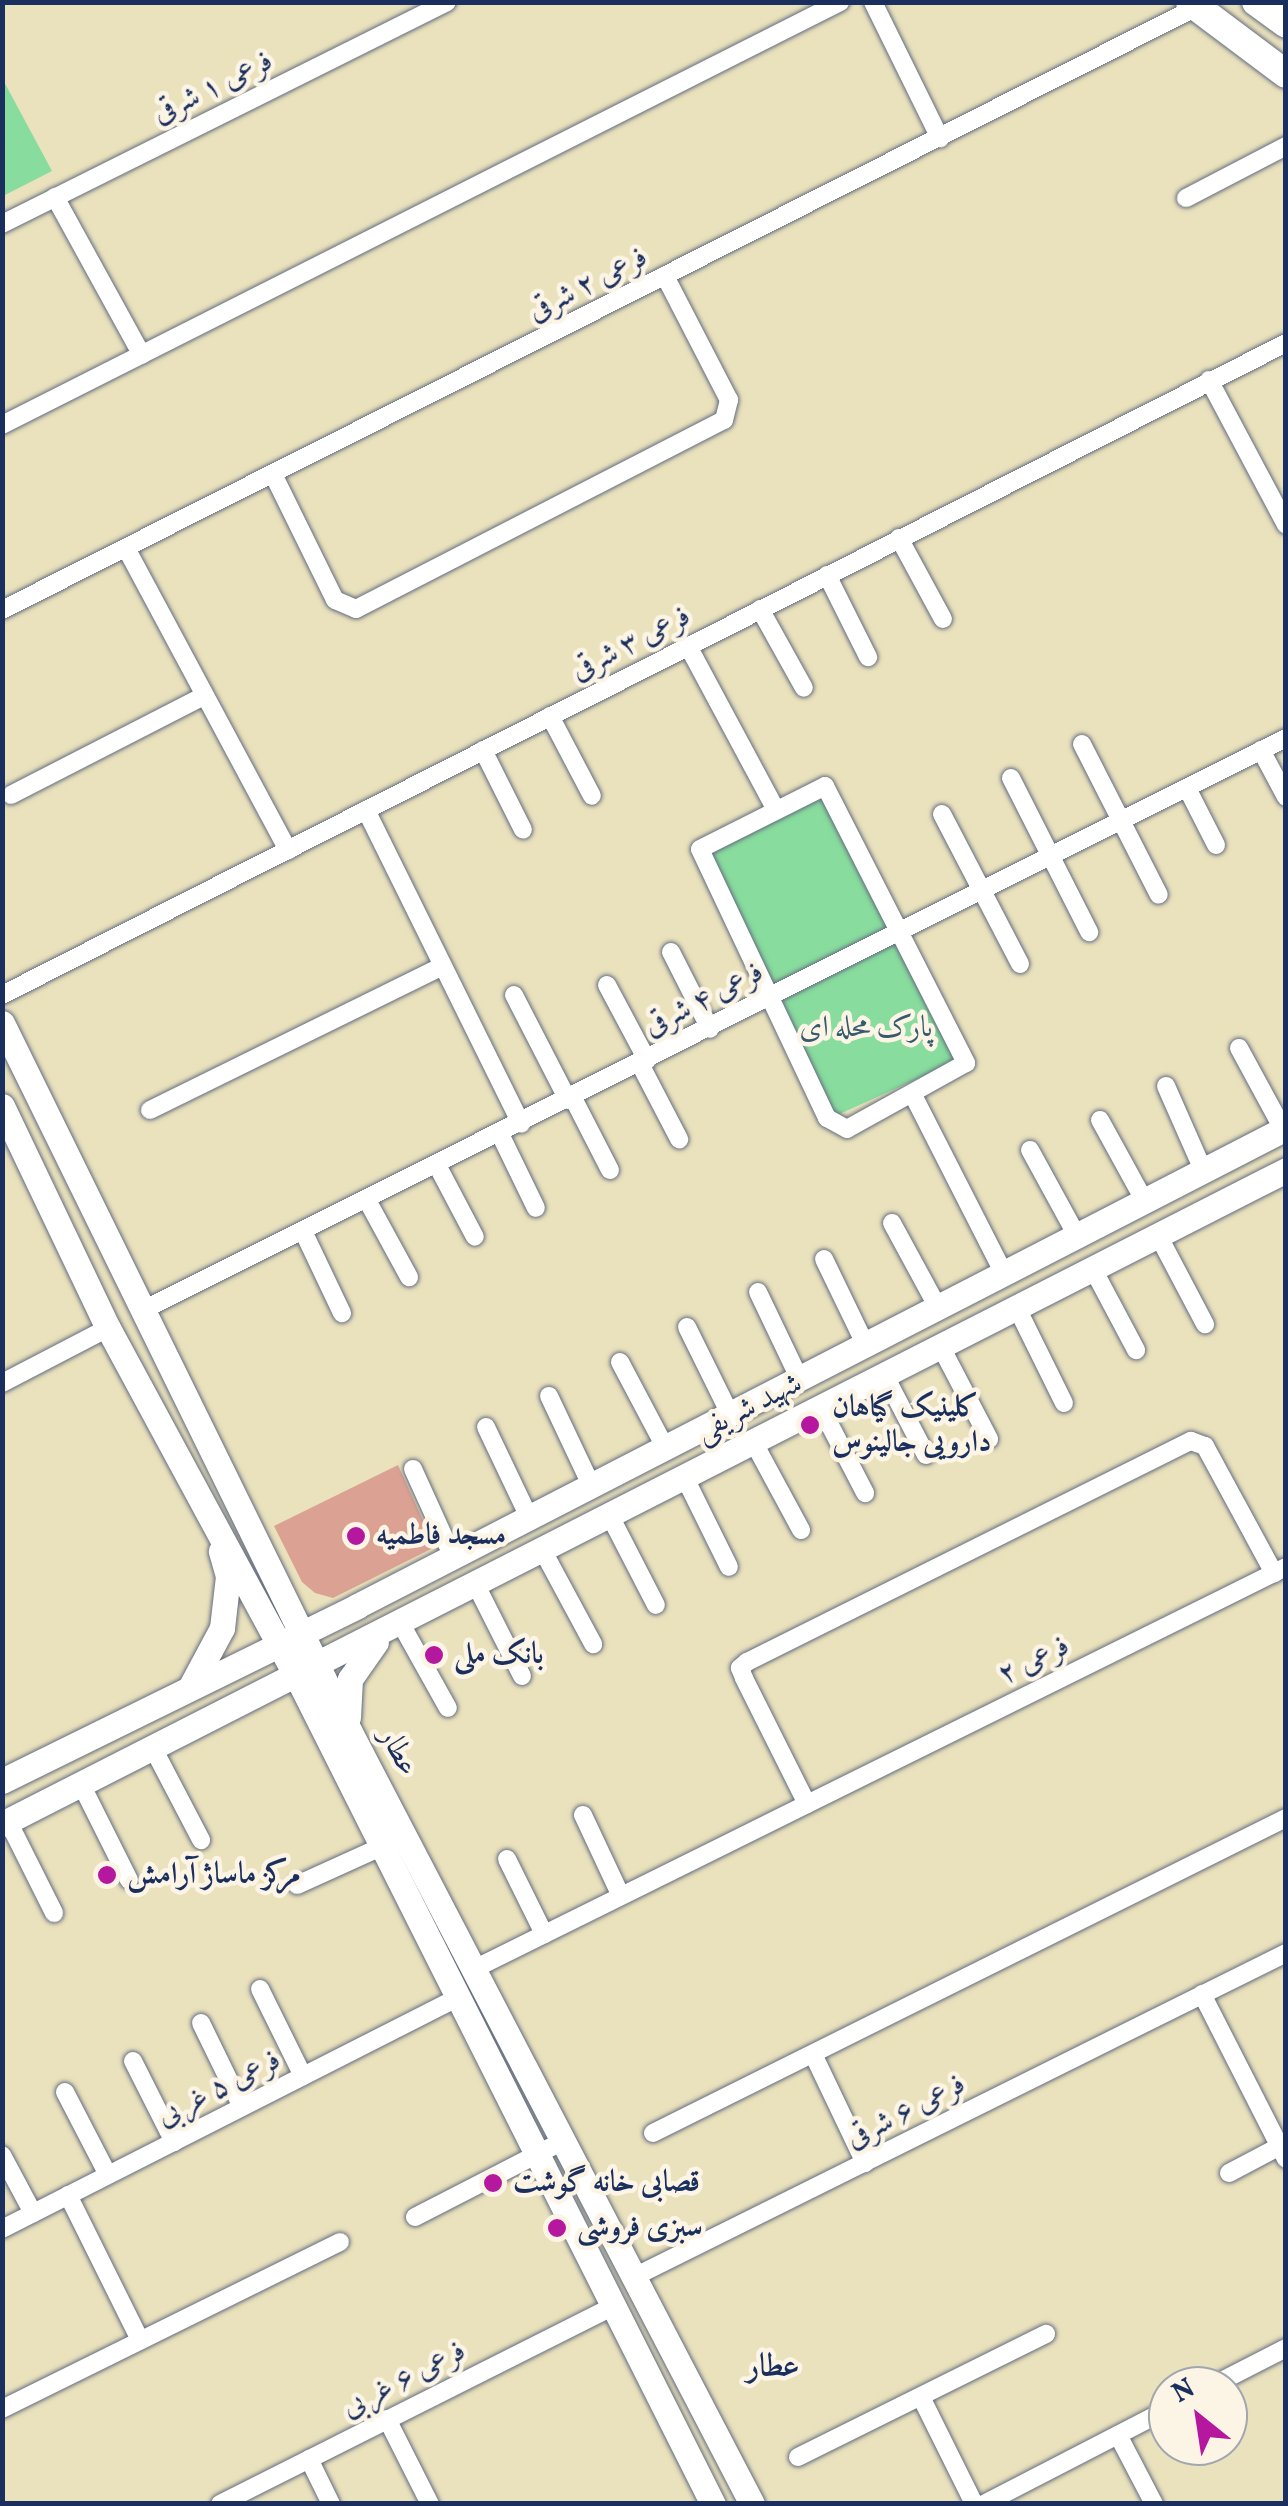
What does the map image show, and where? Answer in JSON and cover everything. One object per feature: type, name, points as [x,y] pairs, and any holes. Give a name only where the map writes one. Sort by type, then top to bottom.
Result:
[{"type":"main road","points":[[1256,2],[1286,24]]},
{"type":"main road","points":[[1193,4],[1286,74]]},
{"type":"main road","name":"عطار","points":[[2,1023],[320,1662],[341,1739],[383,1846],[713,2504]]},
{"type":"main road","name":"عطار","points":[[2,1106],[108,1328],[189,1472],[278,1644],[341,1739],[474,1969],[752,2504]]},
{"type":"main road","name":"شهید شریفی","points":[[2,1781],[357,1606],[1284,1129]]},
{"type":"main road","points":[[34,1174],[71,1158]]},
{"type":"main road","name":"شهید شریفی","points":[[5,1823],[1286,1170]]},
{"type":"main road","points":[[1048,1249],[1065,1283]]},
{"type":"main road","points":[[186,1691],[203,1672],[222,1628],[228,1576],[189,1472]]},
{"type":"main road","points":[[288,1596],[323,1606],[357,1606]]},
{"type":"main road","points":[[242,1704],[275,1700],[294,1706],[341,1739],[350,1679],[394,1628]]},
{"type":"main road","points":[[118,1725],[144,1753]]},
{"type":"street","name":"فرعی ۱ شرقی","points":[[2,224],[447,2]]},
{"type":"street","points":[[2,425],[840,2]]},
{"type":"street","points":[[873,2],[940,138]]},
{"type":"street","name":"فرعی ۲ شرقی","points":[[2,610],[940,138],[1193,4]]},
{"type":"street","points":[[1186,198],[1286,146]]},
{"type":"street","points":[[55,197],[142,355]]},
{"type":"street","points":[[273,474],[335,600],[356,609],[724,420],[728,400],[666,276]]},
{"type":"street","name":"فرعی ۳ شرقی","points":[[2,995],[1286,343]]},
{"type":"street","points":[[1210,380],[1286,525]]},
{"type":"street","points":[[899,538],[943,619]]},
{"type":"street","points":[[126,548],[288,850]]},
{"type":"street","points":[[827,575],[868,657]]},
{"type":"street","points":[[760,609],[804,688]]},
{"type":"street","points":[[688,646],[776,810]]},
{"type":"street","points":[[11,795],[204,696]]},
{"type":"street","points":[[550,716],[592,796]]},
{"type":"street","name":"فرعی ۴ شرقی","points":[[147,1308],[1286,738]]},
{"type":"street","points":[[1082,744],[1159,895]]},
{"type":"street","points":[[483,750],[523,830]]},
{"type":"street","points":[[1261,750],[1286,797]]},
{"type":"street","points":[[1011,778],[1089,932]]},
{"type":"street","points":[[825,786],[834,794],[901,930],[966,1062],[846,1129],[836,1127],[767,998],[700,850],[812,789],[825,786]]},
{"type":"street","points":[[1187,788],[1216,845]]},
{"type":"street","points":[[366,810],[521,1124]]},
{"type":"street","points":[[942,814],[1020,964]]},
{"type":"street","points":[[672,952],[710,1028]]},
{"type":"street","points":[[150,1110],[443,966]]},
{"type":"street","points":[[607,985],[680,1139]]},
{"type":"street","points":[[514,995],[610,1170]]},
{"type":"street","points":[[1239,1048],[1284,1129]]},
{"type":"street","points":[[1166,1086],[1203,1170]]},
{"type":"street","points":[[913,1095],[1004,1272]]},
{"type":"street","points":[[1100,1120],[1144,1200]]},
{"type":"street","points":[[500,1134],[536,1208]]},
{"type":"street","points":[[1030,1150],[1076,1234]]},
{"type":"street","points":[[437,1165],[475,1237]]},
{"type":"street","points":[[367,1200],[409,1276]]},
{"type":"street","points":[[892,1223],[937,1306]]},
{"type":"street","points":[[303,1231],[342,1313]]},
{"type":"street","points":[[1158,1235],[1204,1324]]},
{"type":"street","points":[[824,1259],[865,1344]]},
{"type":"street","points":[[1093,1269],[1136,1350]]},
{"type":"street","points":[[758,1292],[799,1378]]},
{"type":"street","points":[[1017,1308],[1064,1403]]},
{"type":"street","points":[[687,1327],[730,1414]]},
{"type":"street","points":[[2,1383],[108,1328]]},
{"type":"street","points":[[941,1346],[989,1439]]},
{"type":"street","points":[[620,1362],[665,1447]]},
{"type":"street","points":[[885,1376],[926,1456]]},
{"type":"street","points":[[549,1396],[591,1485]]},
{"type":"street","points":[[821,1408],[864,1493]]},
{"type":"street","points":[[486,1427],[530,1517]]},
{"type":"street","points":[[808,1804],[740,1668],[982,1547],[1200,1439],[1280,1570]]},
{"type":"street","points":[[754,1443],[800,1530]]},
{"type":"street","points":[[413,1469],[453,1557]]},
{"type":"street","points":[[685,1478],[730,1567]]},
{"type":"street","points":[[610,1516],[656,1606]]},
{"type":"street","points":[[543,1551],[593,1644]]},
{"type":"street","name":"فرعی ۲","points":[[474,1969],[1280,1570]]},
{"type":"street","points":[[476,1586],[522,1676]]},
{"type":"street","points":[[394,1628],[448,1708]]},
{"type":"street","points":[[144,1753],[201,1840]]},
{"type":"street","points":[[81,1784],[129,1880]]},
{"type":"street","points":[[584,1815],[621,1896]]},
{"type":"street","points":[[654,2133],[1286,1818]]},
{"type":"street","points":[[5,1823],[54,1913]]},
{"type":"street","points":[[296,1885],[383,1846]]},
{"type":"street","points":[[508,1859],[544,1934]]},
{"type":"street","name":"فرعی ۶ شرقی","points":[[634,2277],[1286,1953]]},
{"type":"street","points":[[260,1990],[304,2076]]},
{"type":"street","points":[[1202,1994],[1284,2149],[1230,2172]]},
{"type":"street","name":"فرعی ۵ غربی","points":[[2,2229],[460,1997]]},
{"type":"street","points":[[201,2023],[242,2108]]},
{"type":"street","points":[[813,2054],[865,2163]]},
{"type":"street","points":[[133,2061],[174,2142]]},
{"type":"street","points":[[65,2092],[108,2175]]},
{"type":"street","points":[[415,2217],[563,2140]]},
{"type":"street","points":[[2,2155],[34,2213]]},
{"type":"street","points":[[68,2196],[140,2340]]},
{"type":"street","points":[[2,2408],[340,2242]]},
{"type":"street","name":"فرعی ۶ غربی","points":[[220,2504],[614,2306]]},
{"type":"street","points":[[798,2458],[1046,2334]]},
{"type":"street","points":[[1248,2368],[1286,2348]]},
{"type":"street","points":[[921,2396],[974,2504]]},
{"type":"street","points":[[388,2419],[430,2504]]},
{"type":"street","points":[[984,2504],[1148,2419]]},
{"type":"street","points":[[1118,2435],[1154,2504]]},
{"type":"street","points":[[309,2459],[331,2504]]},
{"type":"green space","points":[[2,78],[52,171],[3,196],[2,196]]},
{"type":"green space","name":"پارک محله ای","points":[[821,796],[957,1061],[835,1116],[711,853]]},
{"type":"building","name":"مسجد فاطمیه","points":[[398,1465],[435,1547],[333,1598],[315,1593],[302,1582],[274,1526]]},
{"type":"place","name":"کلینیک گیاهان دارویی جالینوس","points":[[810,1425]]},
{"type":"place","name":"مسجد فاطمیه","points":[[356,1536]]},
{"type":"place","name":"بانک ملی","points":[[434,1655]]},
{"type":"place","name":"مرکز ماساژ آرامش","points":[[107,1875]]},
{"type":"place","name":"قصابی خانه گوشت","points":[[493,2183]]},
{"type":"place","name":"سبزی فروشی","points":[[557,2228]]},
{"type":"district","name":"عطار","points":[[773,2368]]}]
